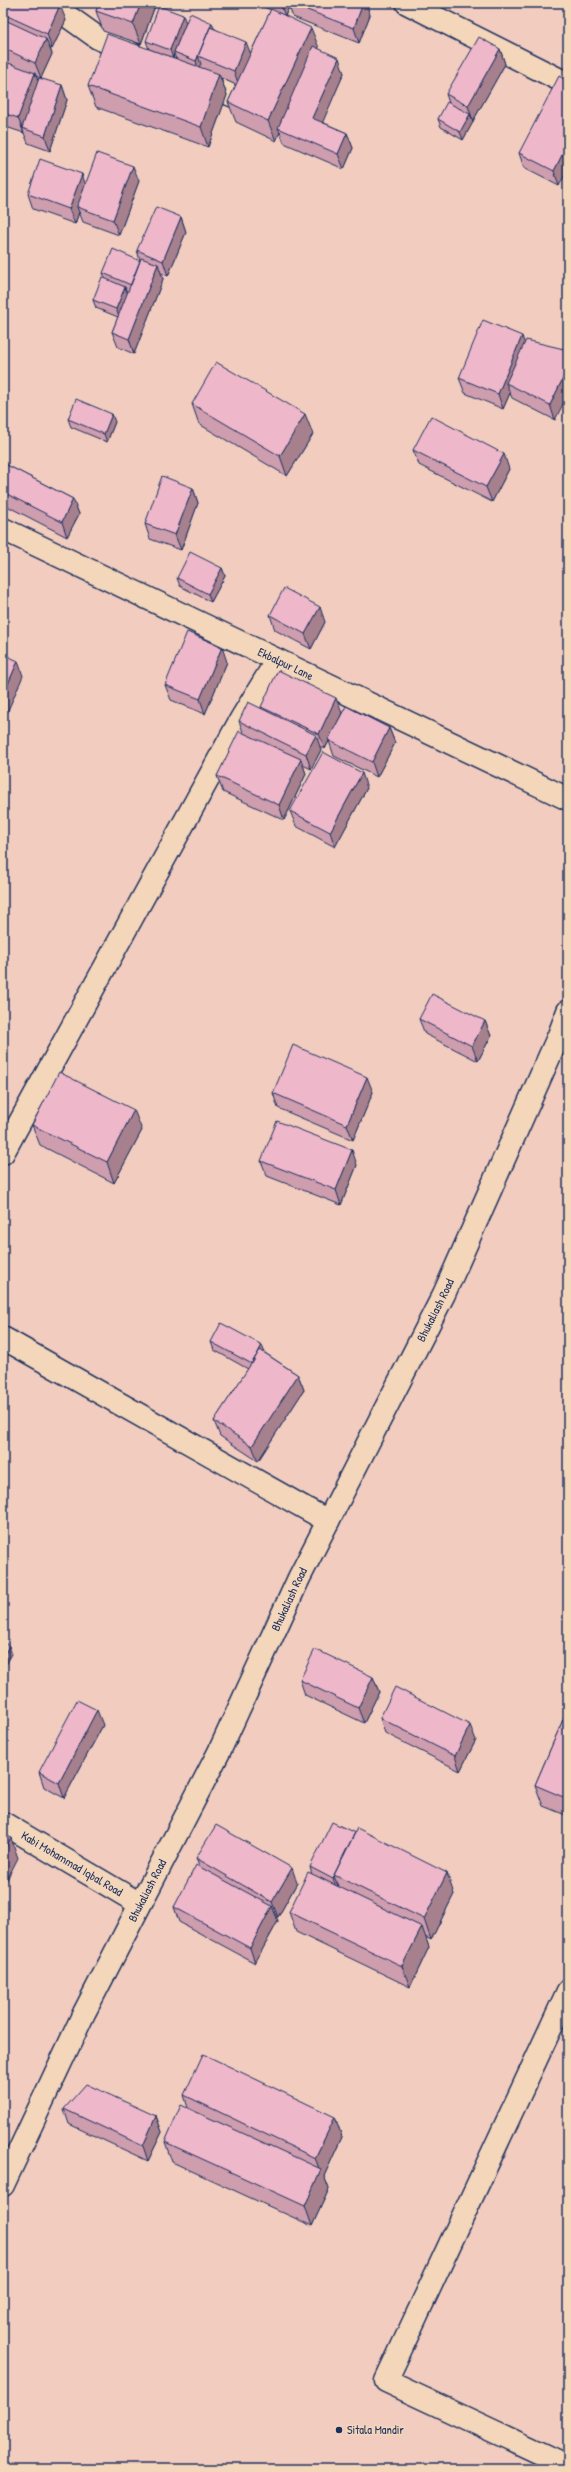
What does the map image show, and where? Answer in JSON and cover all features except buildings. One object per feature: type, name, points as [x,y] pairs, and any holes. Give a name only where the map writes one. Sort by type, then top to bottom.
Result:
[{"type":"street","points":[[49,3],[98,38],[148,60]]},
{"type":"street","points":[[415,5],[568,84]]},
{"type":"street","points":[[176,72],[241,99]]},
{"type":"street","name":"Ekbalpur Lane","points":[[3,529],[568,799]]},
{"type":"street","points":[[3,1153],[241,719],[277,660]]},
{"type":"street","name":"Bhukaliash Road","points":[[3,2185],[84,2013],[216,1757],[328,1521],[444,1294],[559,1035],[568,1011]]},
{"type":"street","points":[[3,1338],[328,1521]]},
{"type":"street","name":"Kabi Mohammad Iqbal Road","points":[[3,1823],[140,1904]]},
{"type":"street","points":[[568,1991],[386,2381],[568,2466]]},
{"type":"place","name":"Sitala Mandir","points":[[339,2430]]}]
